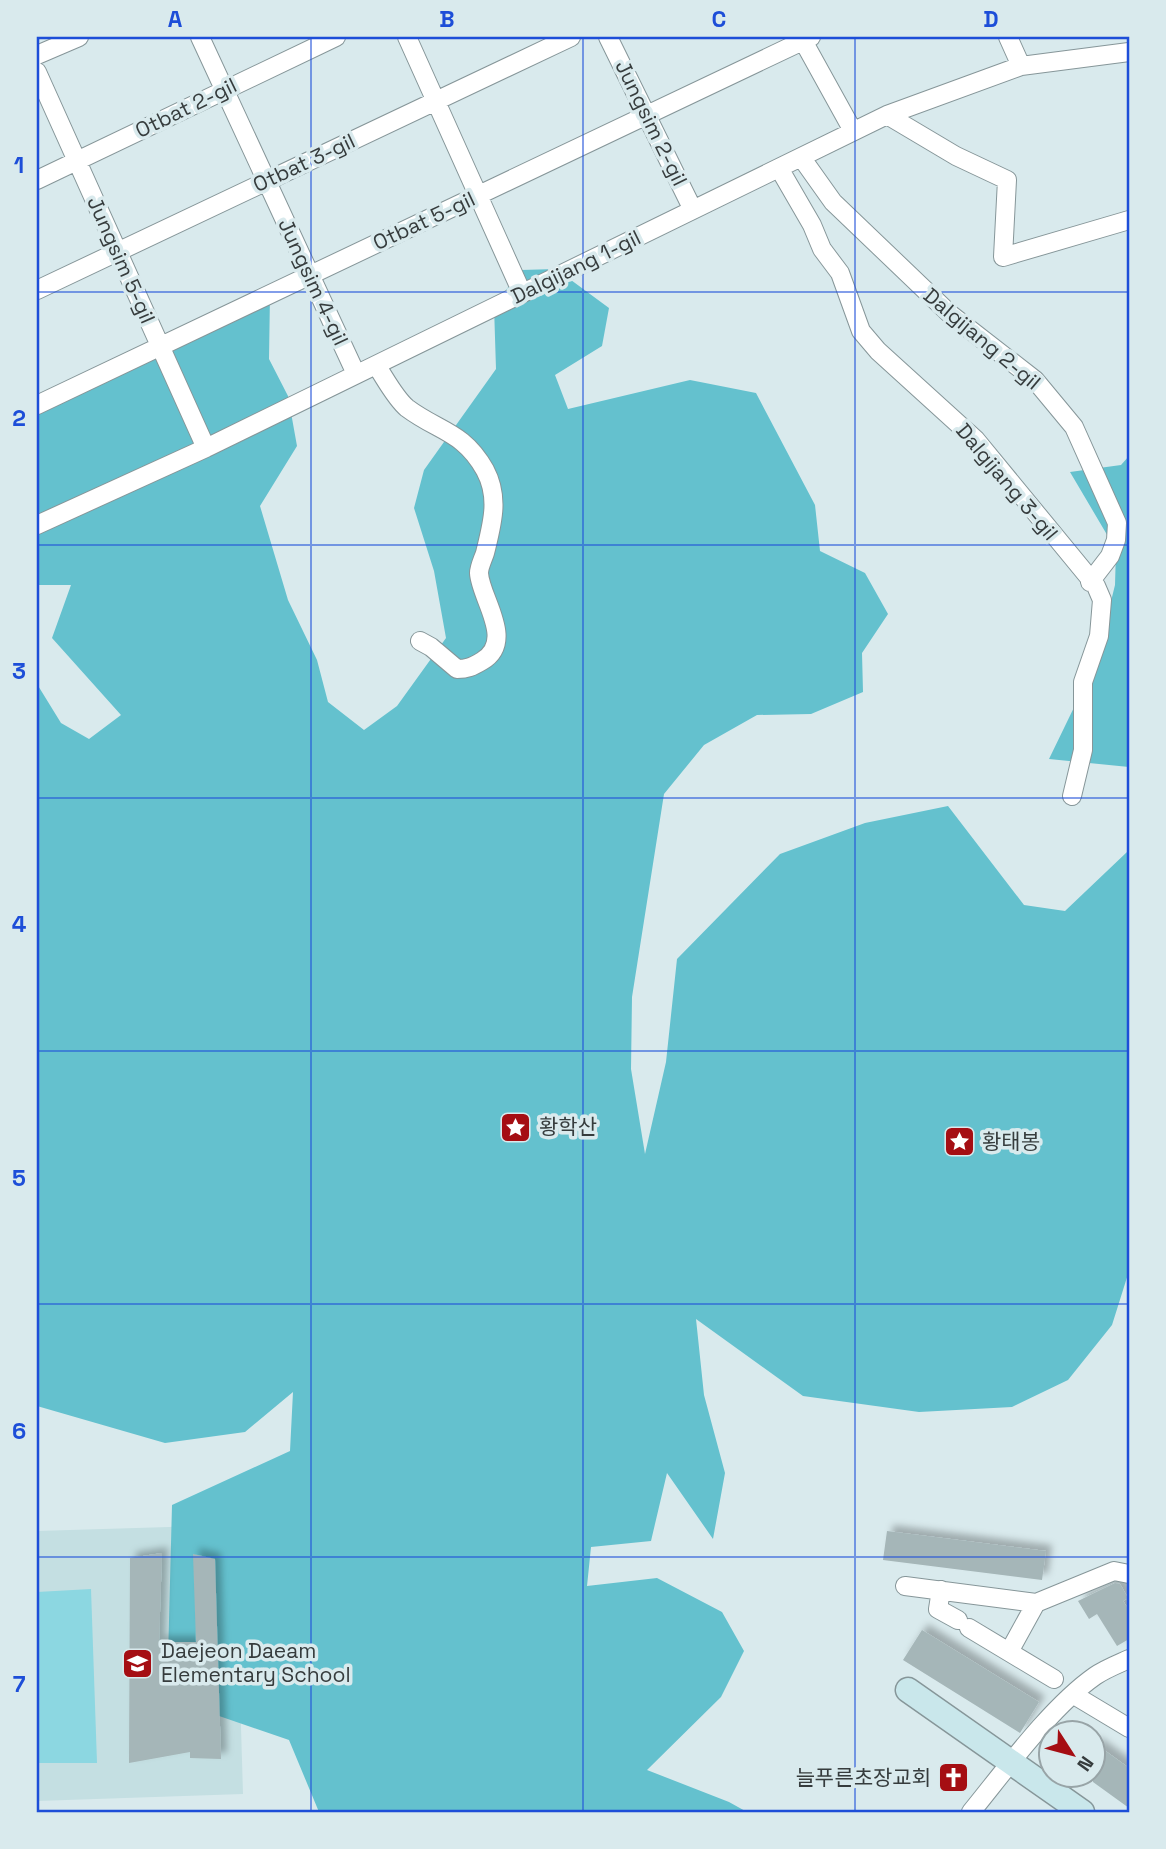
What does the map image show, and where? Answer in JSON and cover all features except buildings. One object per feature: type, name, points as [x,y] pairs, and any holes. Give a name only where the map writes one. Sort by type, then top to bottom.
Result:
[{"type":"main road","points":[[908,1690],[1082,1812]]},
{"type":"street","points":[[37,55],[79,37]]},
{"type":"street","name":"Jungsim 4-gil","points":[[200,37],[356,374]]},
{"type":"street","name":"Otbat 2-gil","points":[[37,180],[336,37]]},
{"type":"street","points":[[407,37],[522,293]]},
{"type":"street","name":"Otbat 3-gil","points":[[37,290],[571,37]]},
{"type":"street","name":"Jungsim 2-gil","points":[[608,37],[693,210]]},
{"type":"street","points":[[1008,37],[1021,66]]},
{"type":"street","points":[[805,38],[853,131]]},
{"type":"street","name":"Otbat 5-gil","points":[[37,405],[805,38]]},
{"type":"street","name":"Dalgijang 1-gil","points":[[39,519],[206,448],[887,115],[1021,66],[1129,52]]},
{"type":"street","name":"Jungsim 5-gil","points":[[37,72],[206,448]]},
{"type":"street","points":[[887,115],[956,156],[1007,180],[1003,257],[1129,220]]},
{"type":"street","name":"Dalgijang 2-gil","points":[[801,157],[833,202],[950,314],[1035,380],[1074,427],[1117,523],[1116,540],[1110,556],[1090,582]]},
{"type":"street","name":"Dalgijang 3-gil","points":[[779,168],[812,225],[822,249],[840,273],[861,331],[976,440],[1096,586],[1102,600],[1099,636],[1083,682],[1083,750],[1072,796]]},
{"type":"street","points":[[376,365],[406,407],[468,445],[485,470],[494,490],[494,514],[479,574],[494,616],[496,642],[489,657],[469,668],[457,668],[420,641]]},
{"type":"street","points":[[905,1586],[1036,1603],[1114,1571],[1129,1574]]},
{"type":"street","points":[[941,1590],[938,1609],[1054,1679]]},
{"type":"street","points":[[1009,1652],[1036,1603]]},
{"type":"street","points":[[971,1812],[1058,1710],[1096,1675],[1129,1659]]},
{"type":"street","points":[[1074,1695],[1129,1728]]},
{"type":"shaded area","points":[[556,269],[609,308],[602,346],[555,375],[568,409],[690,380],[756,393],[815,505],[820,551],[865,573],[888,614],[862,653],[863,692],[811,714],[757,715],[704,745],[664,794],[632,997],[631,1069],[645,1154],[666,1062],[677,959],[780,854],[865,823],[948,806],[1024,905],[1065,911],[1127,852],[1129,824],[1129,1271],[1112,1325],[1068,1380],[1012,1407],[919,1412],[803,1396],[696,1319],[704,1395],[725,1473],[713,1539],[667,1473],[651,1541],[591,1547],[587,1586],[657,1578],[722,1612],[744,1651],[721,1697],[647,1770],[729,1802],[747,1812],[319,1812],[289,1740],[167,1698],[172,1505],[290,1451],[293,1392],[245,1432],[165,1443],[37,1406],[37,684],[61,723],[89,739],[121,715],[52,638],[71,585],[37,585],[37,408],[270,294],[269,359],[288,396],[297,446],[260,506],[288,600],[317,660],[328,702],[364,730],[397,706],[446,638],[434,571],[414,508],[424,470],[496,369],[494,306],[521,270]]},
{"type":"shaded area","points":[[1129,456],[1129,767],[1049,759],[1096,662],[1115,585],[1116,550],[1070,472],[1121,465]]},
{"type":"shaded area","name":"Daejeon Daeam Elementary School","points":[[235,1525],[243,1794],[37,1801],[37,1531]]},
{"type":"shaded area","points":[[91,1589],[97,1763],[37,1763],[37,1592]]},
{"type":"place","name":"황학산","points":[[516,1127]]},
{"type":"place","name":"황태봉","points":[[959,1142]]},
{"type":"place","name":"Daejeon Daeam Elementary School","points":[[138,1663]]},
{"type":"place","name":"늘푸른초장교회","points":[[954,1778]]}]
